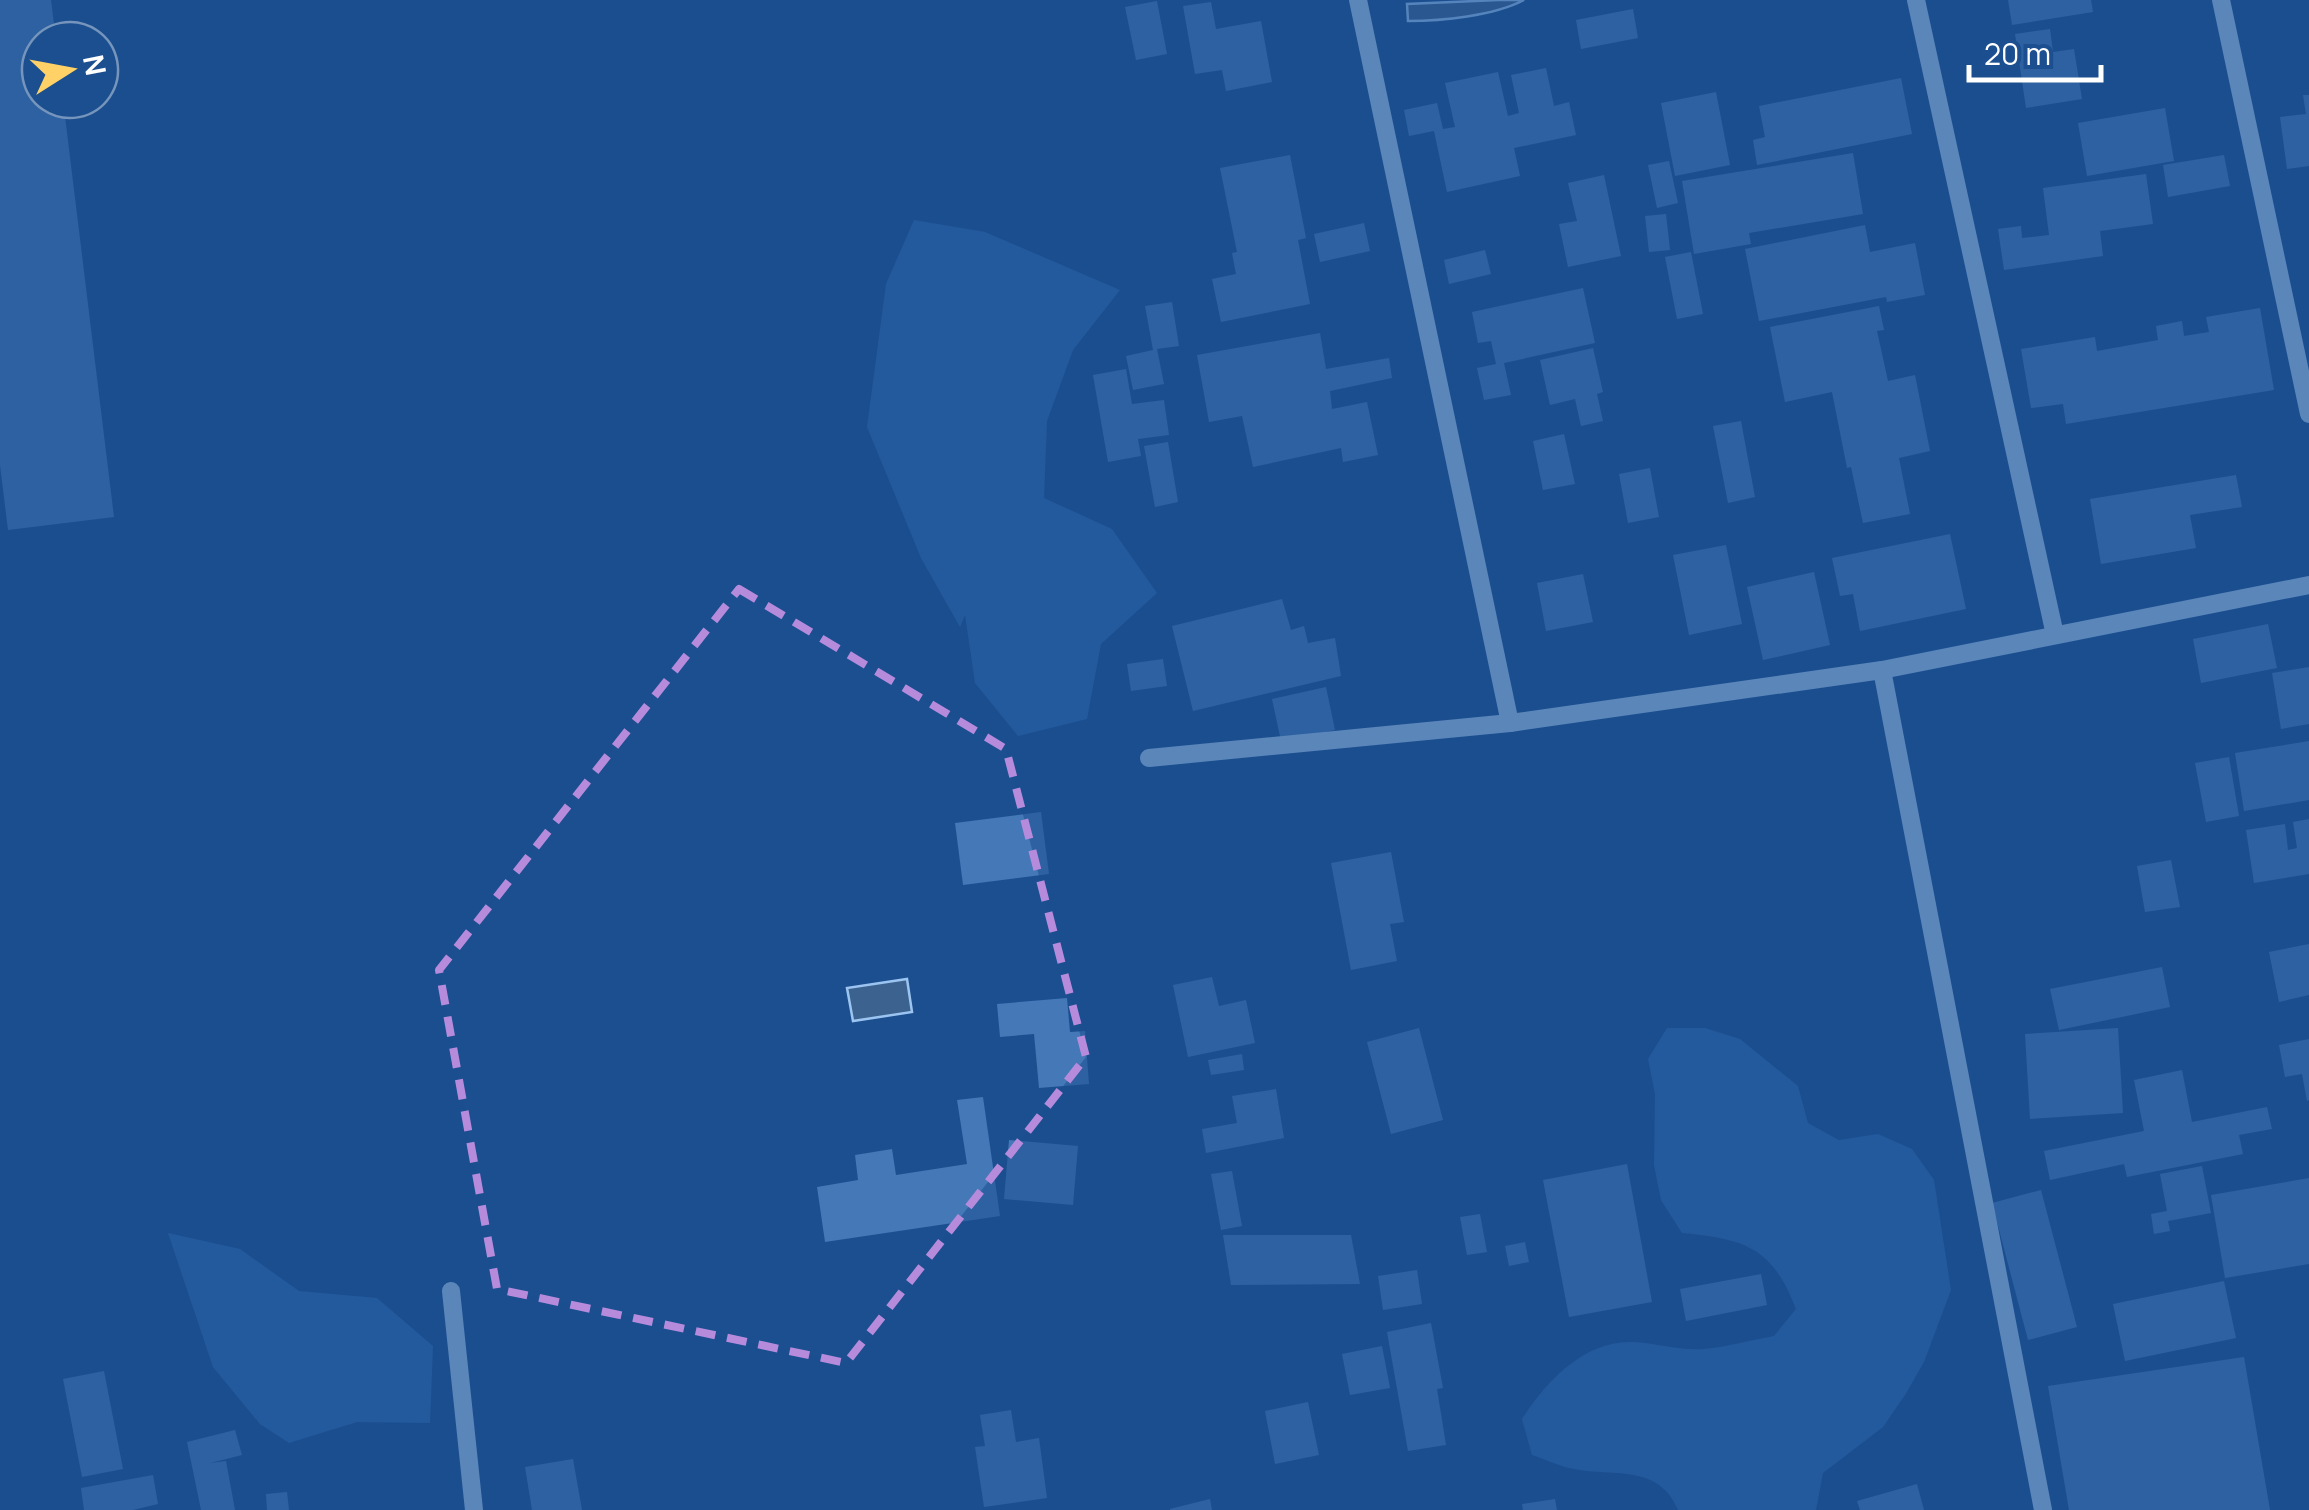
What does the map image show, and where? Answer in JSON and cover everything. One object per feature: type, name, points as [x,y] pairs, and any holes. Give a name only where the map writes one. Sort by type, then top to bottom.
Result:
[{"type":"street","points":[[1358,0],[1510,723]]},
{"type":"street","points":[[1916,0],[2055,635]]},
{"type":"street","points":[[2221,0],[2309,414]]},
{"type":"street","points":[[1149,758],[1510,723],[1882,670],[2309,586]]},
{"type":"street","points":[[1882,670],[2043,1510]]},
{"type":"street","points":[[452,1291],[474,1510]]},
{"type":"highlighted area","points":[[739,589],[1006,749],[1086,1057],[846,1363],[497,1289],[439,970]]},
{"type":"shaded area","points":[[1524,0],[1483,14],[1408,21],[1407,4]]},
{"type":"shaded area","points":[[914,220],[985,232],[1120,290],[1073,350],[1047,421],[1044,498],[1112,529],[1157,593],[1101,644],[1087,719],[1018,736],[975,683],[965,615],[960,627],[921,558],[867,427],[886,284]]},
{"type":"shaded area","points":[[907,979],[912,1012],[853,1021],[847,988]]},
{"type":"shaded area","points":[[1667,1028],[1705,1028],[1740,1039],[1798,1086],[1808,1123],[1839,1140],[1878,1134],[1912,1149],[1934,1180],[1951,1290],[1924,1362],[1905,1395],[1883,1427],[1823,1473],[1816,1510],[1678,1510],[1659,1485],[1646,1478],[1569,1468],[1532,1455],[1522,1419],[1555,1377],[1583,1355],[1615,1343],[1704,1349],[1774,1336],[1796,1309],[1787,1288],[1766,1259],[1739,1243],[1682,1233],[1661,1200],[1654,1165],[1655,1094],[1648,1059]]},
{"type":"shaded area","points":[[168,1233],[240,1249],[299,1291],[377,1298],[433,1346],[430,1423],[357,1422],[289,1443],[260,1424],[213,1367]]},
{"type":"building","points":[[0,0],[51,0],[54,20],[20,20],[20,120],[65,120],[114,517],[8,530],[0,465]]},
{"type":"building","points":[[2008,0],[2091,0],[2093,12],[2012,25]]},
{"type":"building","points":[[1157,1],[1167,54],[1136,60],[1125,7]]},
{"type":"building","points":[[1211,2],[1216,29],[1261,21],[1272,82],[1226,91],[1222,70],[1195,74],[1183,6]]},
{"type":"building","points":[[1633,9],[1638,38],[1581,49],[1576,20]]},
{"type":"building","points":[[2050,29],[2053,52],[2074,49],[2082,99],[2026,108],[2015,34]]},
{"type":"building","points":[[1546,68],[1554,106],[1569,102],[1576,135],[1514,148],[1520,176],[1447,192],[1434,131],[1409,136],[1404,110],[1437,103],[1443,129],[1455,127],[1445,83],[1498,72],[1508,116],[1519,113],[1511,75]]},
{"type":"building","points":[[1901,78],[1912,134],[1757,165],[1753,140],[1765,137],[1759,106]]},
{"type":"building","points":[[1716,92],[1730,165],[1675,176],[1661,103]]},
{"type":"building","points":[[2303,95],[2309,95],[2309,166],[2287,169],[2280,117],[2306,114]]},
{"type":"building","points":[[2165,108],[2174,161],[2087,176],[2078,123]]},
{"type":"building","points":[[1853,153],[1863,214],[1749,233],[1751,244],[1694,254],[1682,181]]},
{"type":"building","points":[[1290,155],[1306,238],[1298,240],[1310,304],[1221,322],[1212,279],[1236,274],[1232,253],[1237,252],[1220,168]]},
{"type":"building","points":[[2224,155],[2230,186],[2168,197],[2163,165]]},
{"type":"building","points":[[1669,161],[1678,203],[1657,208],[1648,165]]},
{"type":"building","points":[[2146,174],[2153,224],[2100,231],[2103,256],[2004,270],[1998,229],[2021,226],[2022,238],[2049,235],[2043,188]]},
{"type":"building","points":[[1604,175],[1621,256],[1568,267],[1559,224],[1577,221],[1568,183]]},
{"type":"building","points":[[1666,214],[1670,250],[1649,252],[1645,216]]},
{"type":"building","points":[[1364,223],[1370,251],[1320,262],[1314,234]]},
{"type":"building","points":[[1865,225],[1870,252],[1915,243],[1925,295],[1887,302],[1886,297],[1759,321],[1745,249]]},
{"type":"building","points":[[1485,250],[1491,274],[1449,284],[1444,260]]},
{"type":"building","points":[[1691,252],[1703,314],[1677,319],[1665,257]]},
{"type":"building","points":[[1583,288],[1595,343],[1504,363],[1511,395],[1484,400],[1477,368],[1496,364],[1491,341],[1478,343],[1472,312]]},
{"type":"building","points":[[1172,302],[1179,346],[1157,349],[1164,384],[1133,390],[1126,356],[1153,350],[1145,306]]},
{"type":"building","points":[[1879,306],[1884,330],[1877,331],[1888,381],[1915,375],[1930,451],[1899,458],[1910,514],[1863,523],[1832,392],[1785,402],[1770,327]]},
{"type":"building","points":[[2260,308],[2274,390],[2066,424],[2063,404],[2031,408],[2021,349],[2095,337],[2097,351],[2158,340],[2156,326],[2182,321],[2184,336],[2209,332],[2206,317]]},
{"type":"building","points":[[1320,333],[1326,369],[1389,358],[1392,378],[1330,391],[1332,409],[1367,402],[1378,455],[1343,462],[1341,448],[1253,467],[1242,416],[1209,422],[1197,355]]},
{"type":"building","points":[[1593,348],[1603,392],[1597,394],[1603,421],[1581,426],[1575,399],[1550,405],[1540,360]]},
{"type":"building","points":[[1126,369],[1132,404],[1164,400],[1169,435],[1138,439],[1141,456],[1108,462],[1093,375]]},
{"type":"building","points":[[1741,421],[1755,497],[1728,503],[1713,426]]},
{"type":"building","points":[[1564,434],[1575,484],[1543,490],[1533,441]]},
{"type":"building","points":[[1168,442],[1178,502],[1155,507],[1144,446]]},
{"type":"building","points":[[1650,468],[1659,517],[1628,523],[1619,474]]},
{"type":"building","points":[[2236,475],[2242,507],[2190,515],[2196,548],[2101,564],[2090,499]]},
{"type":"building","points":[[1950,534],[1966,609],[1860,631],[1853,594],[1840,596],[1832,558]]},
{"type":"building","points":[[1726,545],[1742,624],[1689,635],[1673,555]]},
{"type":"building","points":[[1814,572],[1830,645],[1763,660],[1747,587]]},
{"type":"building","points":[[1583,574],[1593,622],[1546,631],[1537,583]]},
{"type":"building","points":[[1282,599],[1291,630],[1304,626],[1308,643],[1335,638],[1341,676],[1193,711],[1172,626]]},
{"type":"building","points":[[2268,624],[2277,668],[2201,683],[2193,639]]},
{"type":"building","points":[[1163,659],[1167,686],[1131,691],[1127,664]]},
{"type":"building","points":[[2309,667],[2309,724],[2281,729],[2272,673]]},
{"type":"building","points":[[1326,687],[1335,730],[1281,741],[1272,699]]},
{"type":"building","points":[[2309,741],[2309,800],[2244,811],[2235,753]]},
{"type":"building","points":[[2229,757],[2239,816],[2206,822],[2195,763]]},
{"type":"building","points":[[1041,812],[1049,874],[963,885],[955,823]]},
{"type":"building","points":[[2309,819],[2309,874],[2254,883],[2246,830],[2285,824],[2288,850],[2297,848],[2293,822]]},
{"type":"building","points":[[1391,852],[1404,922],[1390,924],[1397,961],[1351,970],[1331,863]]},
{"type":"building","points":[[2171,860],[2180,907],[2145,912],[2137,866]]},
{"type":"building","points":[[2309,944],[2309,995],[2279,1002],[2269,952]]},
{"type":"building","points":[[2162,967],[2170,1007],[2059,1030],[2050,989]]},
{"type":"building","points":[[1212,977],[1219,1006],[1246,1000],[1255,1043],[1188,1057],[1173,985]]},
{"type":"building","points":[[1067,998],[1070,1032],[1085,1031],[1089,1084],[1039,1088],[1034,1034],[1000,1037],[997,1004]]},
{"type":"building","points":[[1419,1028],[1443,1120],[1391,1134],[1367,1042]]},
{"type":"building","points":[[2118,1028],[2123,1113],[2030,1119],[2025,1034]]},
{"type":"building","points":[[2309,1039],[2307,1101],[2302,1074],[2285,1077],[2279,1045]]},
{"type":"building","points":[[1242,1054],[1244,1070],[1211,1075],[1208,1060]]},
{"type":"building","points":[[2182,1070],[2192,1122],[2267,1107],[2272,1129],[2239,1135],[2243,1154],[2127,1177],[2124,1164],[2050,1180],[2044,1151],[2144,1131],[2134,1080]]},
{"type":"building","points":[[1276,1089],[1284,1138],[1206,1153],[1202,1129],[1237,1123],[1232,1096]]},
{"type":"building","points":[[983,1097],[1000,1216],[825,1242],[817,1187],[858,1180],[855,1155],[892,1149],[896,1175],[967,1164],[957,1100]]},
{"type":"building","points":[[1009,1140],[1078,1146],[1073,1205],[1004,1199]]},
{"type":"building","points":[[1627,1164],[1652,1302],[1569,1317],[1543,1180]]},
{"type":"building","points":[[2202,1166],[2211,1213],[2168,1221],[2170,1231],[2154,1234],[2151,1214],[2167,1211],[2160,1174]]},
{"type":"building","points":[[1232,1171],[1242,1226],[1221,1230],[1211,1174]]},
{"type":"building","points":[[2309,1178],[2309,1264],[2225,1278],[2211,1195]]},
{"type":"building","points":[[2041,1190],[2077,1327],[2028,1340],[1992,1203]]},
{"type":"building","points":[[1480,1214],[1487,1252],[1467,1255],[1460,1217]]},
{"type":"building","points":[[1223,1235],[1351,1235],[1360,1284],[1231,1285]]},
{"type":"building","points":[[1525,1242],[1529,1262],[1509,1266],[1505,1246]]},
{"type":"building","points":[[1417,1270],[1422,1304],[1383,1310],[1378,1276]]},
{"type":"building","points":[[1761,1274],[1767,1305],[1686,1321],[1680,1289]]},
{"type":"building","points":[[2224,1281],[2236,1338],[2125,1361],[2113,1304]]},
{"type":"building","points":[[1431,1323],[1443,1388],[1437,1389],[1446,1445],[1408,1451],[1387,1332]]},
{"type":"building","points":[[1382,1346],[1390,1388],[1350,1395],[1342,1354]]},
{"type":"building","points":[[2244,1357],[2270,1510],[2069,1510],[2048,1386]]},
{"type":"building","points":[[104,1371],[123,1469],[82,1477],[63,1379]]},
{"type":"building","points":[[1308,1402],[1319,1455],[1275,1464],[1265,1411]]},
{"type":"building","points":[[1011,1410],[1016,1442],[1039,1438],[1047,1498],[984,1507],[975,1447],[985,1446],[980,1415]]},
{"type":"building","points":[[235,1430],[242,1455],[210,1463],[226,1461],[235,1510],[201,1510],[187,1442]]},
{"type":"building","points":[[573,1459],[582,1510],[532,1510],[525,1467]]},
{"type":"building","points":[[153,1475],[158,1504],[133,1510],[84,1510],[81,1488]]},
{"type":"building","points":[[1917,1484],[1924,1510],[1860,1510],[1857,1501]]},
{"type":"building","points":[[287,1492],[289,1510],[267,1510],[266,1494]]},
{"type":"building","points":[[1210,1499],[1212,1510],[1170,1510],[1170,1509]]},
{"type":"building","points":[[1555,1499],[1557,1510],[1523,1510],[1522,1504]]}]
